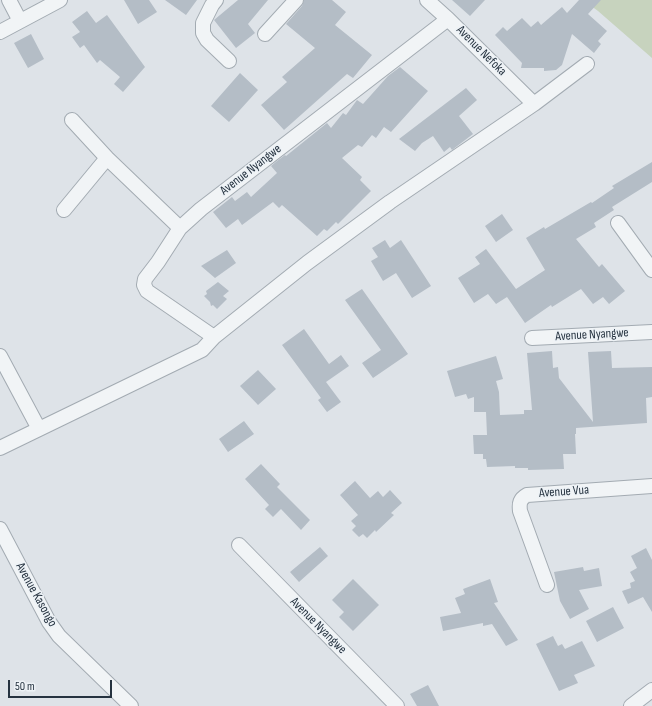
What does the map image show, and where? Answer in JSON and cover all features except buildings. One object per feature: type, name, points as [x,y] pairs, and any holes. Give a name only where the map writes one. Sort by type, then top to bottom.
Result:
[{"type":"street","points":[[9,0],[20,21]]},
{"type":"street","points":[[0,32],[60,0]]},
{"type":"street","points":[[216,0],[203,23],[203,33],[207,40],[229,61]]},
{"type":"street","points":[[266,34],[296,0]]},
{"type":"street","name":"Avenue Nefoka","points":[[427,0],[534,104]]},
{"type":"street","name":"Avenue Nyangwe","points":[[214,337],[147,290],[144,285],[145,279],[180,228],[201,209],[448,19]]},
{"type":"street","points":[[0,448],[202,350],[214,337],[307,263],[390,202],[534,104],[587,64]]},
{"type":"street","points":[[72,120],[107,158],[180,228]]},
{"type":"street","points":[[64,210],[107,158]]},
{"type":"street","points":[[618,223],[652,270]]},
{"type":"street","name":"Avenue Nyangwe","points":[[532,338],[652,332]]},
{"type":"street","points":[[0,356],[39,429]]},
{"type":"street","name":"Avenue Vua","points":[[547,585],[520,511],[520,501],[524,497],[527,495],[652,486]]},
{"type":"street","name":"Avenue Kasongo","points":[[0,529],[49,622],[59,636],[131,706]]},
{"type":"street","name":"Avenue Nyangwe","points":[[239,545],[398,706]]},
{"type":"street","points":[[631,706],[652,690]]},
{"type":"green space","points":[[583,0],[652,0],[652,58],[598,11]]}]
